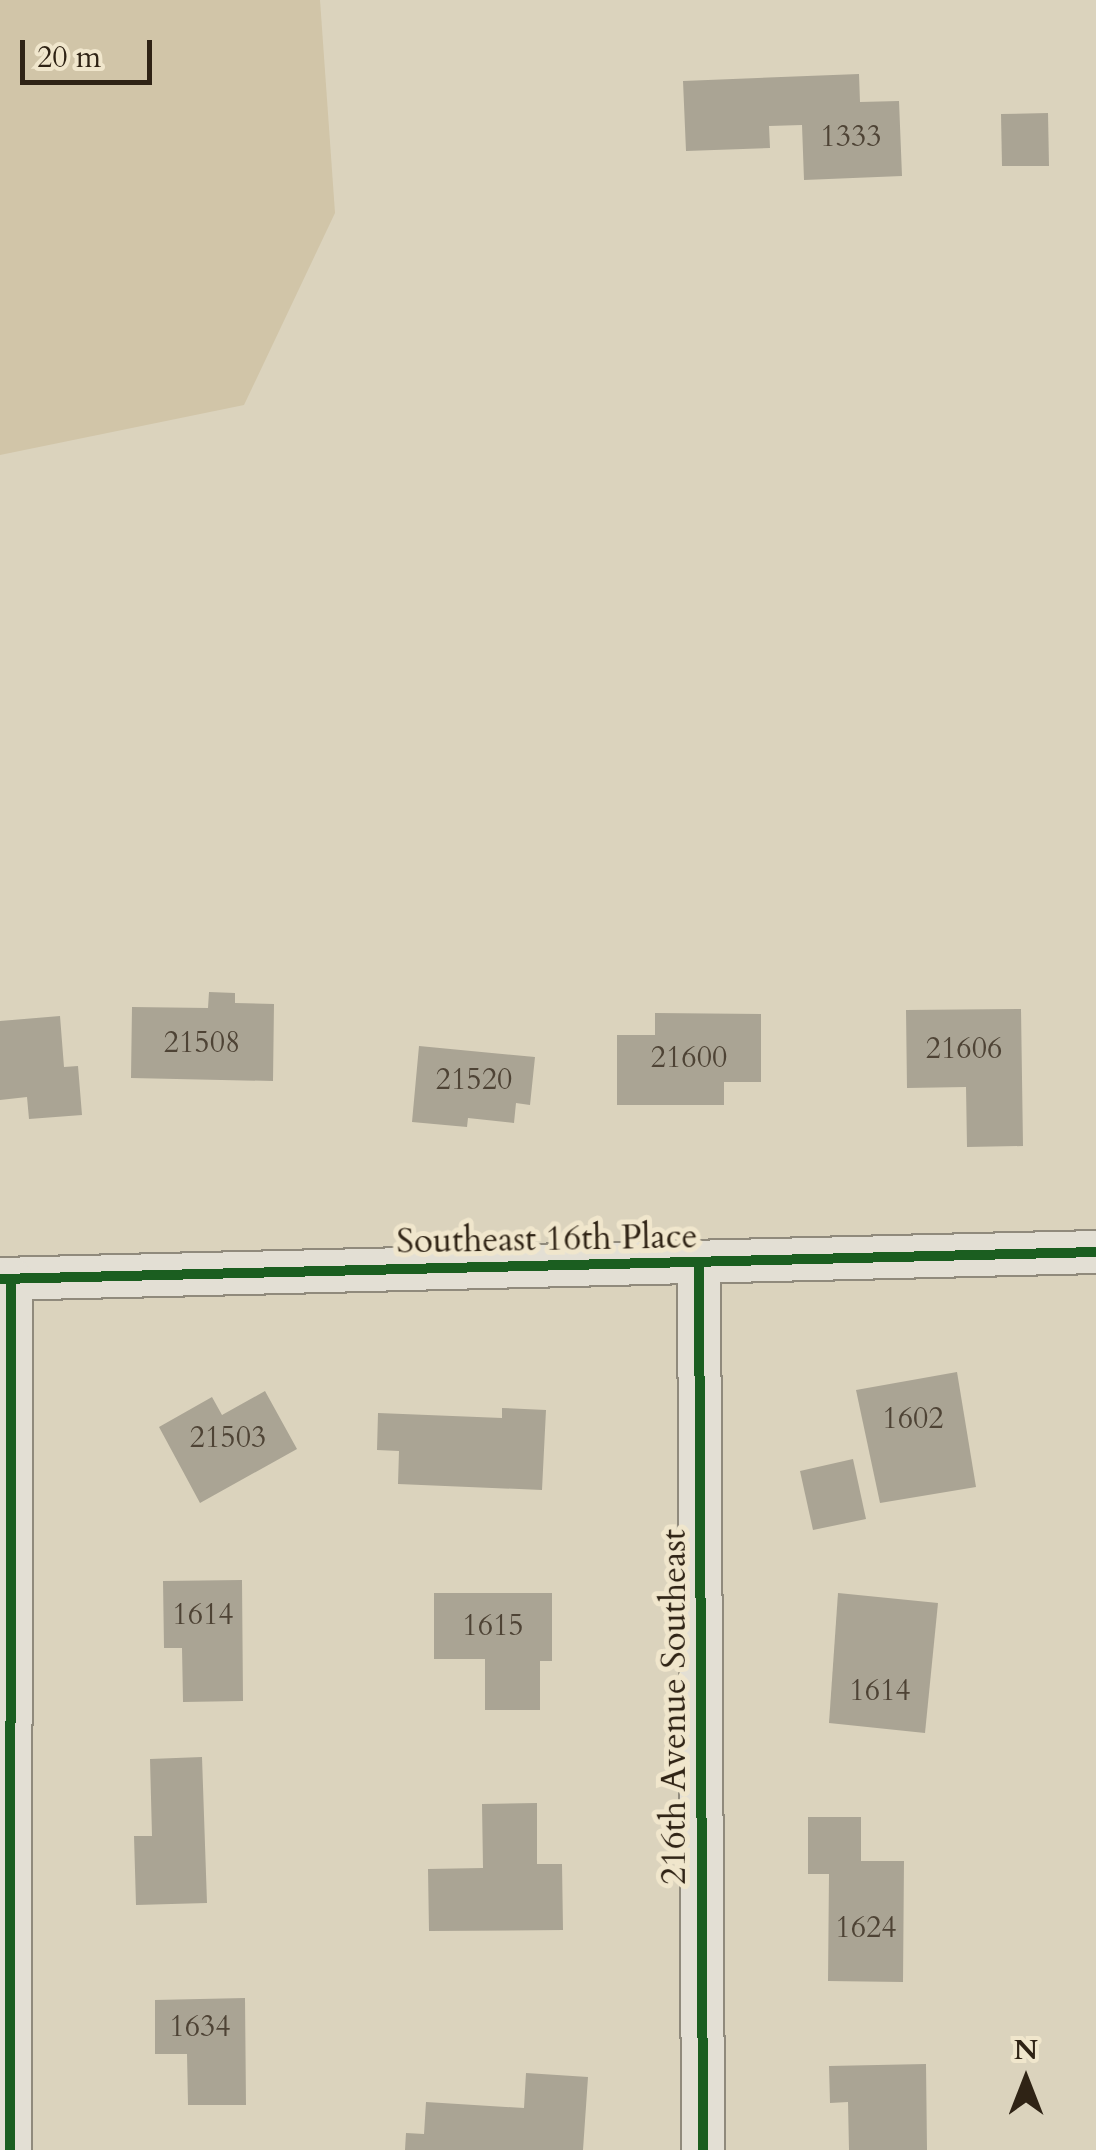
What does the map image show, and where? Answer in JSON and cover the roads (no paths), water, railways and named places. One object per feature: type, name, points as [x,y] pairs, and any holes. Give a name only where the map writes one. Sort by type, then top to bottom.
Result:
[{"type":"street","name":"Southeast 16th Place","points":[[5,1279],[1096,1252]]},
{"type":"street","name":"216th Avenue Southeast","points":[[700,1264],[703,2150]]},
{"type":"street","points":[[5,1279],[10,2150]]}]
